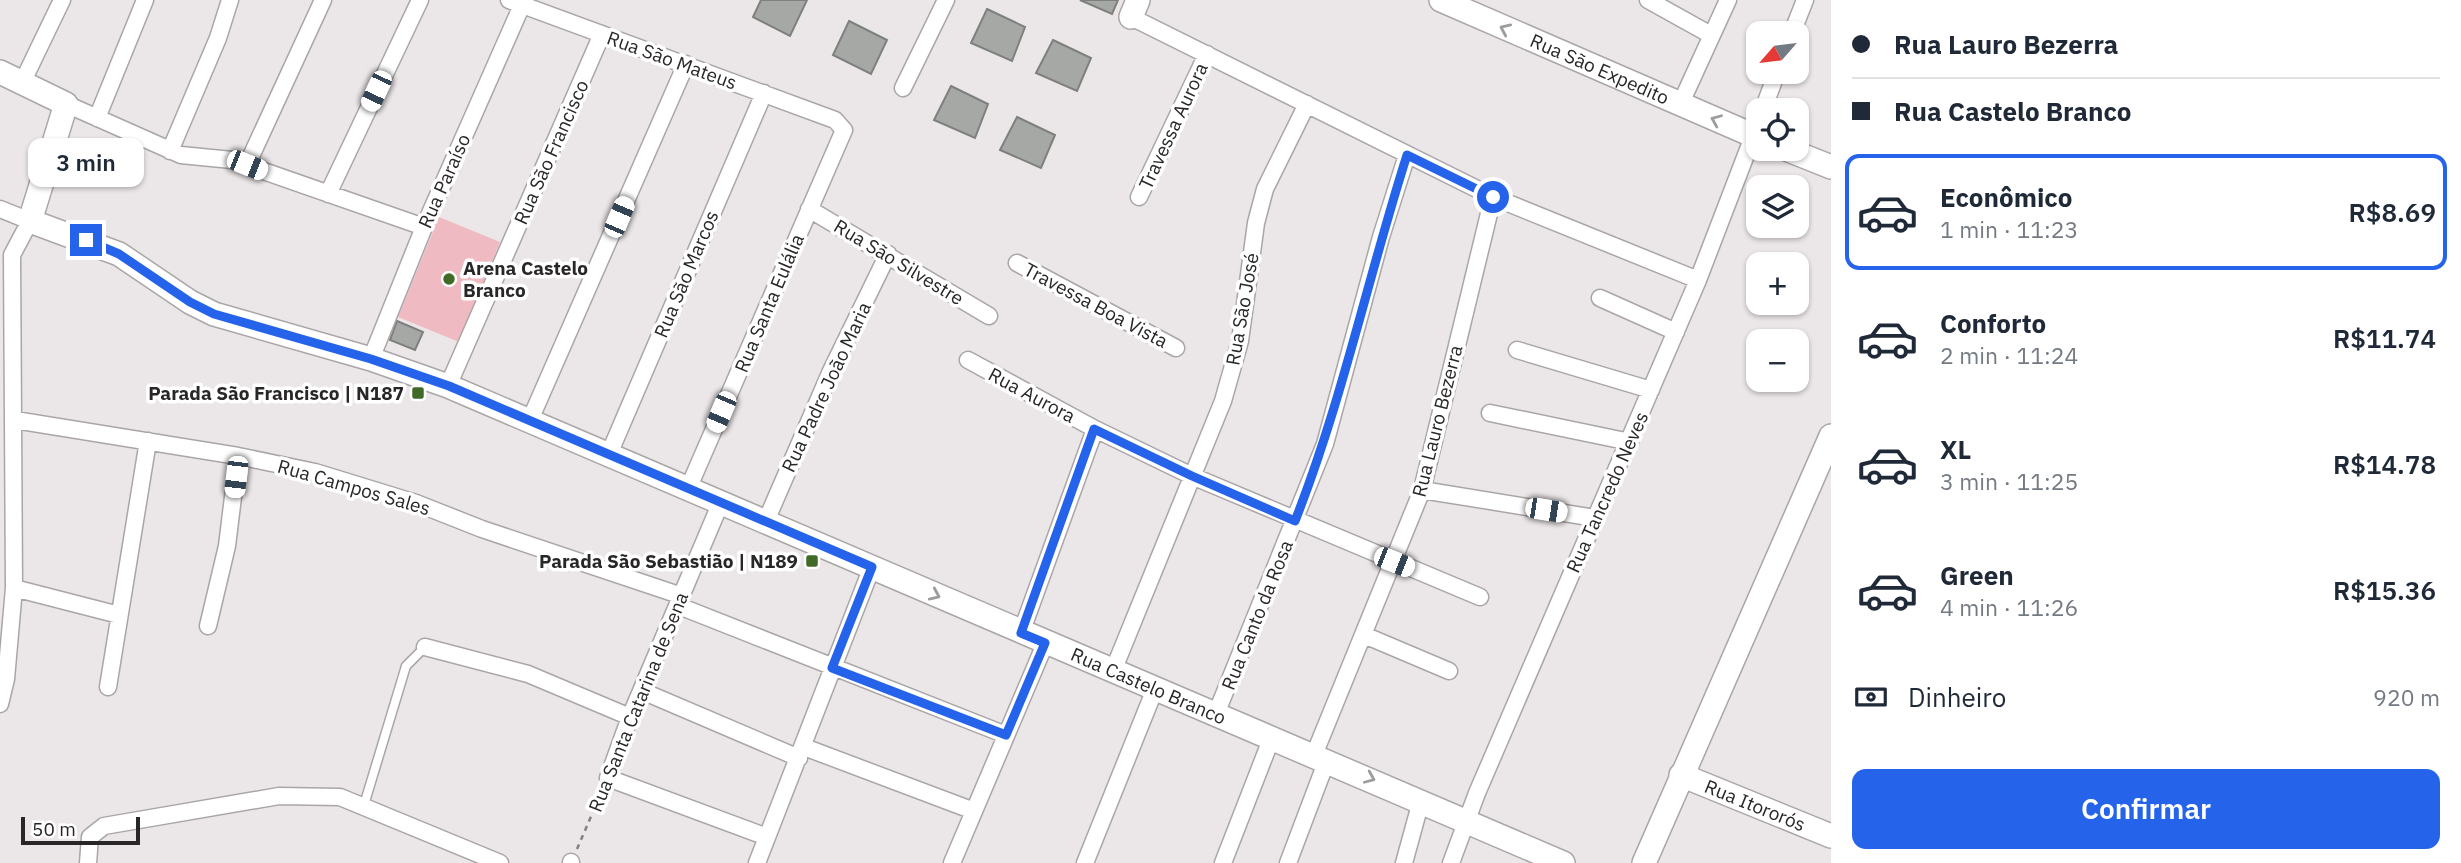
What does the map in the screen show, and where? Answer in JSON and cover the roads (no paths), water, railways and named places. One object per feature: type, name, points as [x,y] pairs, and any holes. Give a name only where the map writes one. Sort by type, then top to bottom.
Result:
[{"type":"street","points":[[22,83],[62,0]]},
{"type":"street","points":[[97,117],[145,0]]},
{"type":"street","points":[[170,151],[230,0]]},
{"type":"street","points":[[247,165],[323,0]]},
{"type":"street","points":[[903,88],[946,0]]},
{"type":"street","name":"Rua São Expedito","points":[[1441,0],[1679,105],[1746,127]]},
{"type":"street","points":[[1648,0],[1711,35]]},
{"type":"street","points":[[1679,105],[1728,0]]},
{"type":"street","points":[[1797,21],[1805,0]]},
{"type":"street","points":[[327,194],[416,1]]},
{"type":"street","name":"Rua São Mateus","points":[[515,2],[835,120]]},
{"type":"street","name":"Rua Paraíso","points":[[371,359],[515,2]]},
{"type":"street","points":[[1134,8],[1207,54],[1493,197],[1698,280]]},
{"type":"street","name":"Rua São Francisco","points":[[449,386],[602,34]]},
{"type":"street","name":"Travessa Aurora","points":[[1139,197],[1207,54]]},
{"type":"street","points":[[530,420],[686,64]]},
{"type":"street","points":[[0,72],[170,151],[193,157],[218,157],[247,165],[424,227]]},
{"type":"street","name":"Rua São Marcos","points":[[609,454],[764,93]]},
{"type":"street","points":[[0,704],[6,679],[14,589],[15,420],[6,259],[30,221],[66,104]]},
{"type":"street","name":"Rua São José","points":[[1113,671],[1223,401],[1240,341],[1256,223],[1265,189],[1307,104]]},
{"type":"street","name":"Rua Santa Eulália","points":[[688,489],[809,209],[843,137],[841,123],[835,120]]},
{"type":"street","name":"Rua Canto da Rosa","points":[[1216,714],[1325,444],[1381,237],[1407,155]]},
{"type":"street","points":[[1809,158],[1831,167]]},
{"type":"street","name":"Rua Tancredo Neves","points":[[1451,863],[1698,280],[1746,159]]},
{"type":"street","name":"Rua Lauro Bezerra","points":[[1288,863],[1320,757],[1364,635],[1422,490],[1493,197]]},
{"type":"street","name":"Rua Castelo Branco","points":[[0,209],[119,254],[190,302],[214,314],[371,359],[449,386],[1563,863]]},
{"type":"street","name":"Rua São Silvestre","points":[[809,209],[989,316]]},
{"type":"street","name":"Rua Padre João Maria","points":[[766,521],[831,370],[888,254]]},
{"type":"street","name":"Travessa Boa Vista","points":[[1017,263],[1176,348]]},
{"type":"street","points":[[1601,298],[1676,332]]},
{"type":"street","points":[[1517,350],[1651,390]]},
{"type":"street","name":"Rua Aurora","points":[[968,360],[1094,429],[1192,476],[1480,597]]},
{"type":"street","points":[[1489,413],[1630,442]]},
{"type":"street","name":"Rua Campos Sales","points":[[15,420],[238,456],[315,472],[416,503],[680,601],[832,668],[1006,735]]},
{"type":"street","points":[[1021,633],[1094,429]]},
{"type":"street","points":[[1644,863],[1831,436]]},
{"type":"street","points":[[108,687],[148,441]]},
{"type":"street","points":[[208,626],[227,546],[238,456]]},
{"type":"street","points":[[1422,490],[1595,518]]},
{"type":"street","name":"Rua Santa Catarina de Sena","points":[[721,502],[630,717],[608,778],[767,837]]},
{"type":"street","points":[[757,863],[872,567]]},
{"type":"street","points":[[14,589],[120,615]]},
{"type":"street","points":[[1364,635],[1449,671]]},
{"type":"street","points":[[952,863],[1045,643]]},
{"type":"street","points":[[425,647],[528,674],[630,717]]},
{"type":"street","points":[[1085,863],[1155,689]]},
{"type":"street","points":[[642,691],[802,752],[974,810]]},
{"type":"street","points":[[1223,863],[1272,737]]},
{"type":"street","name":"Rua Itororós","points":[[1681,775],[1831,836]]},
{"type":"street","points":[[88,863],[90,837],[104,826],[279,796],[340,797],[500,863]]},
{"type":"street","points":[[1405,863],[1421,801]]},
{"type":"lane","points":[[364,805],[406,666],[425,647]]},
{"type":"place","name":"Arena Castelo Branco","points":[[449,279]]},
{"type":"place","name":"Parada São Francisco | N187","points":[[418,393]]},
{"type":"place","name":"Parada São Sebastião | N189","points":[[812,561]]}]
